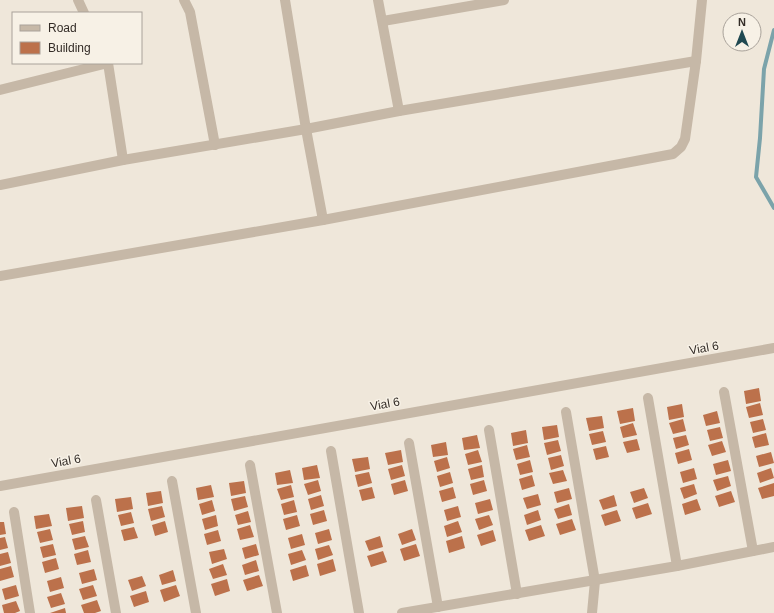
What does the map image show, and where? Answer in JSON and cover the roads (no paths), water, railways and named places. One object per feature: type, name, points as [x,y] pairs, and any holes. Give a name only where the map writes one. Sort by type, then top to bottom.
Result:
[{"type":"street","points":[[78,0],[84,12]]},
{"type":"street","points":[[184,0],[190,12],[215,145]]},
{"type":"street","points":[[285,0],[306,129],[323,220]]},
{"type":"street","points":[[378,0],[399,111]]},
{"type":"street","points":[[383,21],[504,0]]},
{"type":"street","points":[[0,276],[323,220],[673,154],[682,148],[685,139],[696,61],[702,0]]},
{"type":"street","points":[[0,185],[123,160],[306,129],[399,111],[696,61]]},
{"type":"street","points":[[0,90],[104,64]]},
{"type":"street","points":[[108,64],[123,160]]},
{"type":"street","name":"Vial 6","points":[[0,486],[774,348]]},
{"type":"street","points":[[724,392],[754,551]]},
{"type":"street","points":[[648,398],[677,566]]},
{"type":"street","points":[[566,412],[595,581],[592,613]]},
{"type":"street","points":[[489,430],[517,594]]},
{"type":"street","points":[[409,443],[438,607]]},
{"type":"street","points":[[331,451],[359,613]]},
{"type":"street","points":[[250,465],[277,613]]},
{"type":"street","points":[[172,481],[196,613]]},
{"type":"street","points":[[96,500],[116,613]]},
{"type":"street","points":[[14,512],[30,613]]},
{"type":"street","points":[[402,613],[595,581],[774,547]]},
{"type":"waterway","points":[[774,30],[764,69],[756,177],[774,208]]}]
